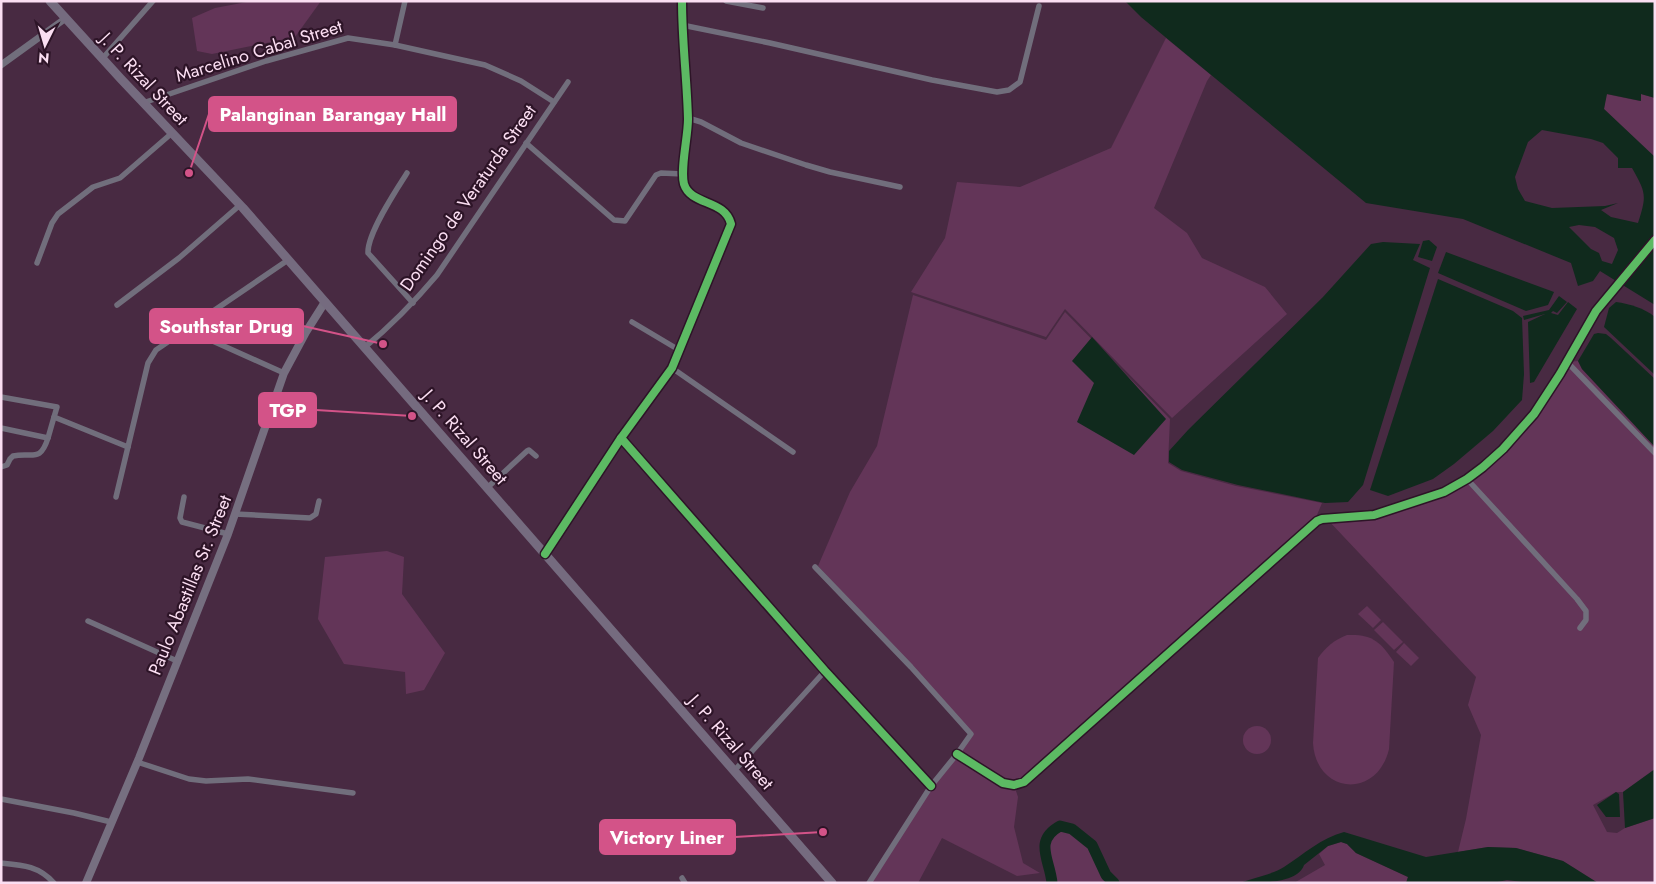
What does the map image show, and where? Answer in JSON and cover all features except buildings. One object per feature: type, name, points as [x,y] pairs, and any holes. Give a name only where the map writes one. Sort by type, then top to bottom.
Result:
[{"type":"main road","name":"J. P. Rizal Street","points":[[50,1],[240,205],[832,883]]},
{"type":"main road","name":"Paulo Abastillas Sr. Street","points":[[86,883],[137,762],[228,534],[284,373],[325,302]]},
{"type":"street","points":[[102,59],[153,1]]},
{"type":"street","points":[[395,45],[405,1]]},
{"type":"street","points":[[545,554],[622,438],[672,368],[731,224],[729,216],[722,209],[693,196],[686,189],[683,174],[688,118],[682,1]]},
{"type":"street","points":[[726,1],[763,8]]},
{"type":"street","points":[[682,25],[932,80],[997,92],[1009,90],[1020,82],[1039,6]]},
{"type":"street","points":[[1,64],[66,18]]},
{"type":"street","name":"Marcelino Cabal Street","points":[[143,103],[266,61],[341,39],[358,38],[486,65],[521,81],[554,102]]},
{"type":"street","name":"Domingo de Veraturda Street","points":[[365,347],[413,303],[436,275],[568,82]]},
{"type":"street","points":[[688,118],[701,122],[741,143],[806,165],[900,187]]},
{"type":"street","points":[[37,263],[52,223],[58,214],[94,187],[120,178],[172,133]]},
{"type":"street","points":[[526,143],[614,220],[625,221],[656,175],[661,173],[683,174]]},
{"type":"street","points":[[407,173],[386,206],[369,243],[368,252],[413,303]]},
{"type":"street","points":[[117,305],[179,258],[240,205]]},
{"type":"street","points":[[957,754],[1003,783],[1014,785],[1024,782],[1317,521],[1374,515],[1444,492],[1484,467],[1534,414],[1596,311],[1655,240]]},
{"type":"street","points":[[116,497],[151,355],[288,260]]},
{"type":"street","points":[[632,322],[679,350]]},
{"type":"street","points":[[186,329],[284,373]]},
{"type":"street","points":[[1567,362],[1655,453]]},
{"type":"street","points":[[672,368],[793,452]]},
{"type":"street","points":[[1,397],[57,407],[44,450],[40,453],[13,456],[7,465],[1,467]]},
{"type":"street","points":[[54,417],[128,447]]},
{"type":"street","points":[[1,428],[48,438]]},
{"type":"street","points":[[622,438],[825,671],[931,786]]},
{"type":"street","points":[[487,488],[526,451],[529,450],[536,456]]},
{"type":"street","points":[[1467,479],[1577,599],[1586,611],[1586,620],[1580,628]]},
{"type":"street","points":[[184,497],[180,518],[182,522],[228,534]]},
{"type":"street","points":[[235,514],[310,518],[316,514],[319,501]]},
{"type":"street","points":[[815,567],[911,667],[971,734],[931,786],[869,883]]},
{"type":"street","points":[[88,621],[177,661]]},
{"type":"street","points":[[734,770],[825,671]]},
{"type":"street","points":[[137,762],[189,779],[206,781],[248,779],[353,792]]},
{"type":"street","points":[[1,799],[111,822]]},
{"type":"street","points":[[1,863],[28,866],[48,876],[54,883]]},
{"type":"shaded area","points":[[252,1],[321,1],[295,37],[212,54],[197,51],[192,18],[215,8]]},
{"type":"shaded area","points":[[1125,1],[1655,1],[1655,98],[1641,94],[1641,101],[1607,94],[1604,109],[1655,157],[1655,305],[1600,271],[1593,281],[1578,286],[1571,263],[1463,219],[1366,203],[1141,17]],"holes":[[[1542,130],[1603,143],[1618,158],[1618,168],[1632,168],[1644,194],[1638,223],[1611,217],[1601,210],[1618,203],[1605,206],[1552,208],[1525,201],[1518,189],[1515,177],[1528,142]],[[1579,225],[1595,227],[1614,238],[1618,250],[1612,264],[1602,261],[1599,253],[1591,249],[1569,227]]]},
{"type":"shaded area","points":[[1166,38],[1211,75],[1154,208],[1187,233],[1202,258],[1265,287],[1287,314],[1172,418],[1065,309],[1046,337],[911,292],[945,238],[957,182],[1020,187],[1111,148]]},
{"type":"shaded area","points":[[1606,94],[1640,101],[1641,94],[1655,98],[1655,158],[1604,109]]},
{"type":"shaded area","points":[[1429,240],[1437,247],[1432,261],[1418,257],[1423,241]]},
{"type":"shaded area","points":[[1383,242],[1420,244],[1413,260],[1430,268],[1363,485],[1348,502],[1325,503],[1238,485],[1182,470],[1169,462],[1169,451],[1188,430],[1323,297],[1371,244]]},
{"type":"shaded area","points":[[1446,252],[1554,292],[1548,305],[1526,311],[1438,273]]},
{"type":"shaded area","points":[[1438,279],[1513,311],[1522,318],[1524,374],[1522,400],[1493,431],[1454,464],[1433,479],[1388,496],[1370,490]]},
{"type":"shaded area","points":[[913,295],[1046,340],[1065,312],[1170,419],[1168,463],[1181,471],[1236,486],[1322,503],[1314,522],[1025,779],[1004,780],[959,752],[972,732],[818,566],[850,492],[877,446]]},
{"type":"shaded area","points":[[1559,296],[1567,302],[1557,313],[1553,311],[1551,313],[1558,315],[1568,302],[1577,309],[1534,382],[1530,383],[1528,322],[1545,314],[1524,320],[1523,316],[1549,310]]},
{"type":"shaded area","points":[[1616,302],[1637,307],[1655,317],[1655,375],[1604,327],[1609,308]]},
{"type":"shaded area","points":[[1594,334],[1606,334],[1611,338],[1655,379],[1655,447],[1582,369],[1578,361]]},
{"type":"shaded area","points":[[1092,337],[1166,419],[1134,455],[1077,422],[1094,383],[1072,361]]},
{"type":"shaded area","points":[[1578,361],[1582,369],[1655,447],[1655,769],[1623,792],[1616,792],[1593,805],[1607,832],[1617,833],[1625,828],[1655,818],[1655,883],[1598,883],[1563,861],[1516,848],[1488,847],[1458,852],[1481,735],[1468,705],[1476,677],[1327,519],[1374,515],[1444,492],[1483,467],[1534,414],[1567,362]]},
{"type":"shaded area","points":[[387,551],[404,557],[402,594],[445,653],[424,690],[406,694],[405,672],[344,664],[318,619],[325,557]]},
{"type":"shaded area","points":[[1367,606],[1381,620],[1373,628],[1358,614]]},
{"type":"shaded area","points":[[1383,622],[1403,642],[1394,650],[1374,630]]},
{"type":"shaded area","points":[[1347,635],[1363,636],[1375,640],[1394,662],[1389,749],[1382,765],[1372,777],[1360,783],[1348,784],[1335,781],[1324,773],[1317,760],[1313,743],[1318,658],[1331,644]]},
{"type":"shaded area","points":[[1404,643],[1419,658],[1411,666],[1396,652]]},
{"type":"shaded area","points":[[1257,726],[1267,730],[1271,740],[1267,750],[1257,754],[1247,750],[1243,740],[1247,730]]},
{"type":"shaded area","points":[[957,754],[1003,783],[1014,785],[1018,797],[1014,827],[1023,863],[1040,873],[1017,876],[942,838],[918,883],[873,883],[870,881],[931,786]]},
{"type":"shaded area","points":[[1655,769],[1655,818],[1625,828],[1623,792]]},
{"type":"shaded area","points":[[1616,792],[1619,794],[1620,817],[1606,817],[1597,805]]},
{"type":"shaded area","points":[[1060,826],[1080,834],[1089,842],[1104,869],[1105,883],[1052,883],[1045,845],[1047,838]]},
{"type":"shaded area","points":[[1344,832],[1426,857],[1488,847],[1516,848],[1563,861],[1598,883],[1530,883],[1507,880],[1493,883],[1406,883],[1408,877],[1356,853],[1347,844],[1341,842],[1328,846],[1304,865],[1294,876],[1276,881],[1240,883],[1284,867],[1320,842]]},
{"type":"shaded area","points":[[1341,842],[1347,844],[1356,853],[1408,877],[1406,883],[1294,883],[1325,865],[1319,854],[1328,846]]},
{"type":"waterway","points":[[1052,883],[1045,845],[1047,838],[1060,826],[1072,829],[1092,845],[1106,875],[1114,883]]},
{"type":"cycle path","points":[[621,438],[672,368],[731,224],[728,216],[722,210],[693,196],[684,184],[683,170],[688,119],[682,1]]},
{"type":"cycle path","points":[[957,754],[1003,783],[1014,785],[1024,782],[1317,521],[1374,515],[1444,492],[1467,479],[1503,449],[1534,414],[1560,374],[1596,311],[1655,240]]},
{"type":"cycle path","points":[[545,554],[621,438],[825,671],[931,786]]},
{"type":"place","name":"Palanginan Barangay Hall","points":[[189,173]]},
{"type":"place","name":"Southstar Drug","points":[[383,344]]},
{"type":"place","name":"TGP","points":[[412,416]]},
{"type":"place","name":"Victory Liner","points":[[823,832]]}]
